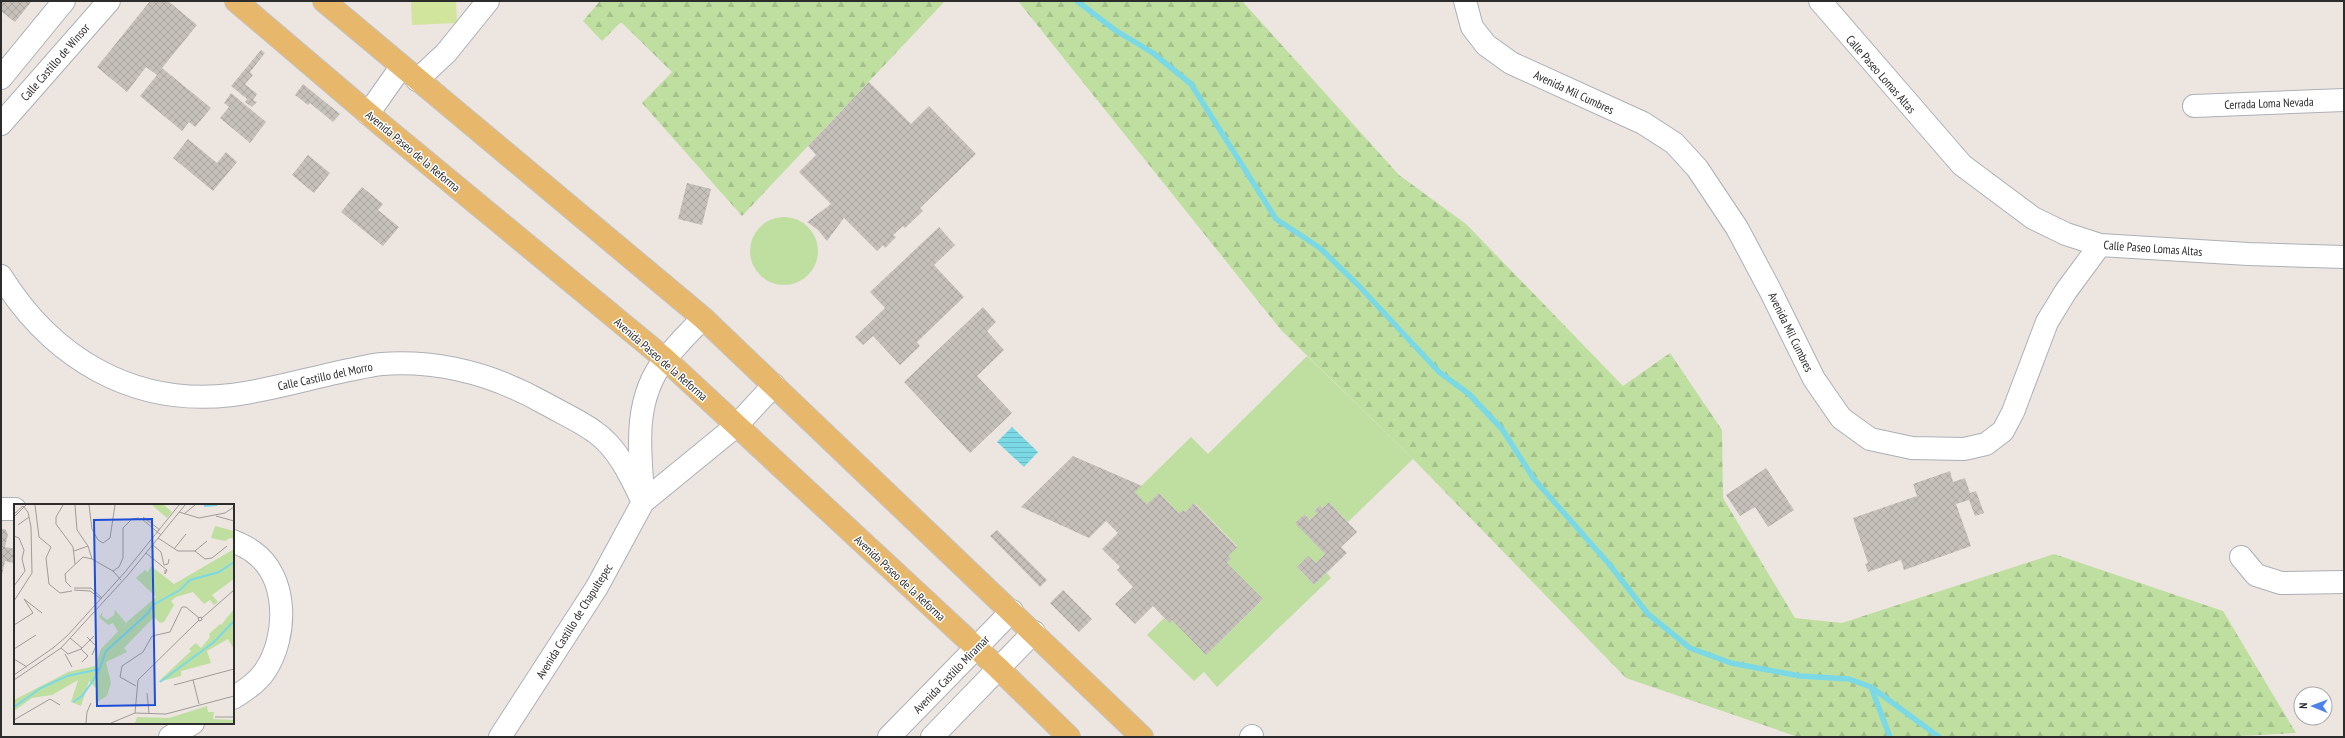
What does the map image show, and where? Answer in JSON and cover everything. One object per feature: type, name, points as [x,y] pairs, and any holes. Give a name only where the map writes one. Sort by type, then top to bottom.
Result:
[{"type":"main road","name":"Avenida Paseo de la Reforma","points":[[236,1],[368,114],[665,359],[998,668],[1069,737]]},
{"type":"main road","points":[[324,1],[703,318],[1012,611],[1142,737]]},
{"type":"street","points":[[1,78],[64,1]]},
{"type":"street","name":"Calle Castillo de Winsor","points":[[1,124],[109,1]]},
{"type":"street","points":[[368,114],[409,73],[446,53],[488,1]]},
{"type":"street","name":"Avenida Mil Cumbres","points":[[1464,1],[1472,27],[1486,45],[1511,63],[1643,123],[1674,143],[1697,168],[1737,228],[1770,290],[1814,379],[1841,418],[1870,439],[1912,448],[1964,449],[1986,444],[2003,431],[2013,412],[2047,322],[2066,291],[2100,245]]},
{"type":"street","name":"Calle Paseo Lomas Altas","points":[[1820,1],[1962,164],[2032,218],[2066,234],[2100,245],[2256,255],[2344,258]]},
{"type":"street","name":"Cerrada Loma Nevada","points":[[2194,106],[2344,100]]},
{"type":"street","name":"Calle Castillo del Morro","points":[[1,276],[16,301],[55,342],[99,373],[142,390],[189,398],[232,395],[380,364],[429,364],[477,373],[533,397],[595,432],[612,448],[627,470],[643,502]]},
{"type":"street","points":[[643,502],[638,439],[647,392],[665,359],[703,318]]},
{"type":"street","name":"Avenida Castillo de Chapultepec","points":[[500,737],[597,587],[643,502],[736,426],[774,385]]},
{"type":"street","points":[[1,509],[14,509]]},
{"type":"street","points":[[234,542],[253,551],[269,569],[280,596],[281,626],[277,649],[265,671],[249,688],[234,697]]},
{"type":"street","points":[[2241,557],[2256,576],[2281,584],[2344,582]]},
{"type":"street","name":"Avenida Castillo Miramar","points":[[889,737],[1012,611]]},
{"type":"street","points":[[932,737],[1034,632]]},
{"type":"street","points":[[170,737],[190,724]]},
{"type":"green space","points":[[411,1],[456,1],[457,23],[412,25]]},
{"type":"green space","points":[[600,1],[945,1],[742,216],[642,103],[672,72],[621,22],[602,41],[583,21]]},
{"type":"green space","points":[[1018,1],[1242,1],[1399,175],[1466,224],[1623,386],[1670,353],[1722,430],[1723,498],[1795,618],[1842,623],[2054,554],[2223,611],[2296,733],[2220,737],[1798,737],[1626,678],[1413,459],[1281,330]]},
{"type":"green space","points":[[784,217],[797,220],[808,227],[815,238],[818,251],[815,264],[808,275],[797,282],[784,285],[771,282],[760,275],[753,264],[750,251],[753,238],[760,227],[771,220]]},
{"type":"green space","points":[[1307,356],[1413,459],[1348,522],[1329,502],[1323,508],[1320,505],[1314,511],[1317,513],[1310,520],[1305,514],[1296,523],[1325,554],[1316,563],[1308,556],[1297,567],[1314,585],[1327,573],[1331,578],[1217,687],[1204,672],[1194,681],[1147,635],[1164,618],[1169,623],[1172,620],[1206,655],[1263,599],[1227,563],[1231,559],[1228,556],[1237,546],[1195,503],[1185,512],[1183,510],[1179,513],[1159,493],[1147,504],[1135,492],[1191,437],[1208,454]]},
{"type":"water","points":[[1012,427],[1038,452],[1024,467],[997,442]]},
{"type":"building","points":[[1,1],[32,1],[15,22],[1,11]]},
{"type":"building","points":[[150,1],[168,1],[197,25],[162,68],[211,108],[195,127],[189,122],[182,131],[140,96],[157,75],[146,67],[127,92],[97,67]]},
{"type":"building","points":[[261,50],[265,53],[250,72],[253,75],[245,84],[257,94],[253,100],[257,102],[252,107],[245,102],[247,99],[231,86]]},
{"type":"building","points":[[869,82],[911,124],[929,106],[976,154],[920,208],[923,211],[905,228],[903,226],[893,235],[896,237],[885,248],[883,245],[877,251],[844,218],[827,241],[818,230],[807,222],[831,204],[799,172],[816,155],[808,146]]},
{"type":"building","points":[[303,84],[340,114],[333,122],[310,103],[308,105],[295,95]]},
{"type":"building","points":[[231,93],[266,122],[250,143],[220,118],[229,107],[224,103]]},
{"type":"building","points":[[188,139],[217,163],[226,152],[237,162],[213,191],[173,158]]},
{"type":"building","points":[[308,155],[330,173],[314,193],[292,175]]},
{"type":"building","points":[[687,183],[711,189],[702,225],[678,219]]},
{"type":"building","points":[[362,187],[383,204],[378,210],[399,227],[383,246],[341,212]]},
{"type":"building","points":[[939,227],[955,245],[934,265],[964,297],[917,342],[920,346],[900,365],[873,336],[863,345],[855,337],[885,308],[870,292]]},
{"type":"building","points":[[983,307],[996,322],[987,331],[1004,350],[977,376],[1012,413],[970,453],[904,382]]},
{"type":"building","points":[[1073,456],[1142,486],[1135,492],[1147,504],[1159,493],[1179,513],[1183,510],[1185,512],[1194,503],[1237,547],[1228,556],[1231,559],[1227,563],[1263,599],[1206,655],[1172,620],[1169,623],[1153,606],[1135,624],[1115,604],[1133,587],[1117,570],[1120,567],[1102,549],[1118,533],[1106,521],[1089,538],[1021,507]]},
{"type":"building","points":[[1766,468],[1794,510],[1768,527],[1755,507],[1740,516],[1726,495]]},
{"type":"building","points":[[1950,471],[1953,482],[1965,478],[1970,493],[1976,491],[1984,513],[1975,516],[1969,500],[1956,504],[1971,546],[1904,570],[1901,560],[1868,572],[1865,564],[1868,563],[1853,518],[1917,496],[1913,484]]},
{"type":"building","points":[[1329,502],[1357,532],[1341,547],[1347,553],[1314,585],[1297,567],[1308,556],[1316,563],[1325,554],[1295,523],[1305,514],[1310,520],[1317,513],[1314,511],[1320,505],[1323,508]]},
{"type":"building","points":[[1,529],[5,529],[8,534],[5,547],[14,549],[14,556],[13,563],[5,561],[2,575]]},
{"type":"building","points":[[997,530],[1047,580],[1040,587],[990,536]]},
{"type":"building","points":[[1063,590],[1092,619],[1079,632],[1050,603]]},
{"type":"waterway","points":[[1077,1],[1115,30],[1153,53],[1191,84],[1276,219],[1320,248],[1359,286],[1439,372],[1469,394],[1502,429],[1534,479],[1609,564],[1648,614],[1690,648],[1731,663],[1800,676],[1849,679],[1871,687],[1939,737]]},
{"type":"waterway","points":[[1871,687],[1890,737]]}]
